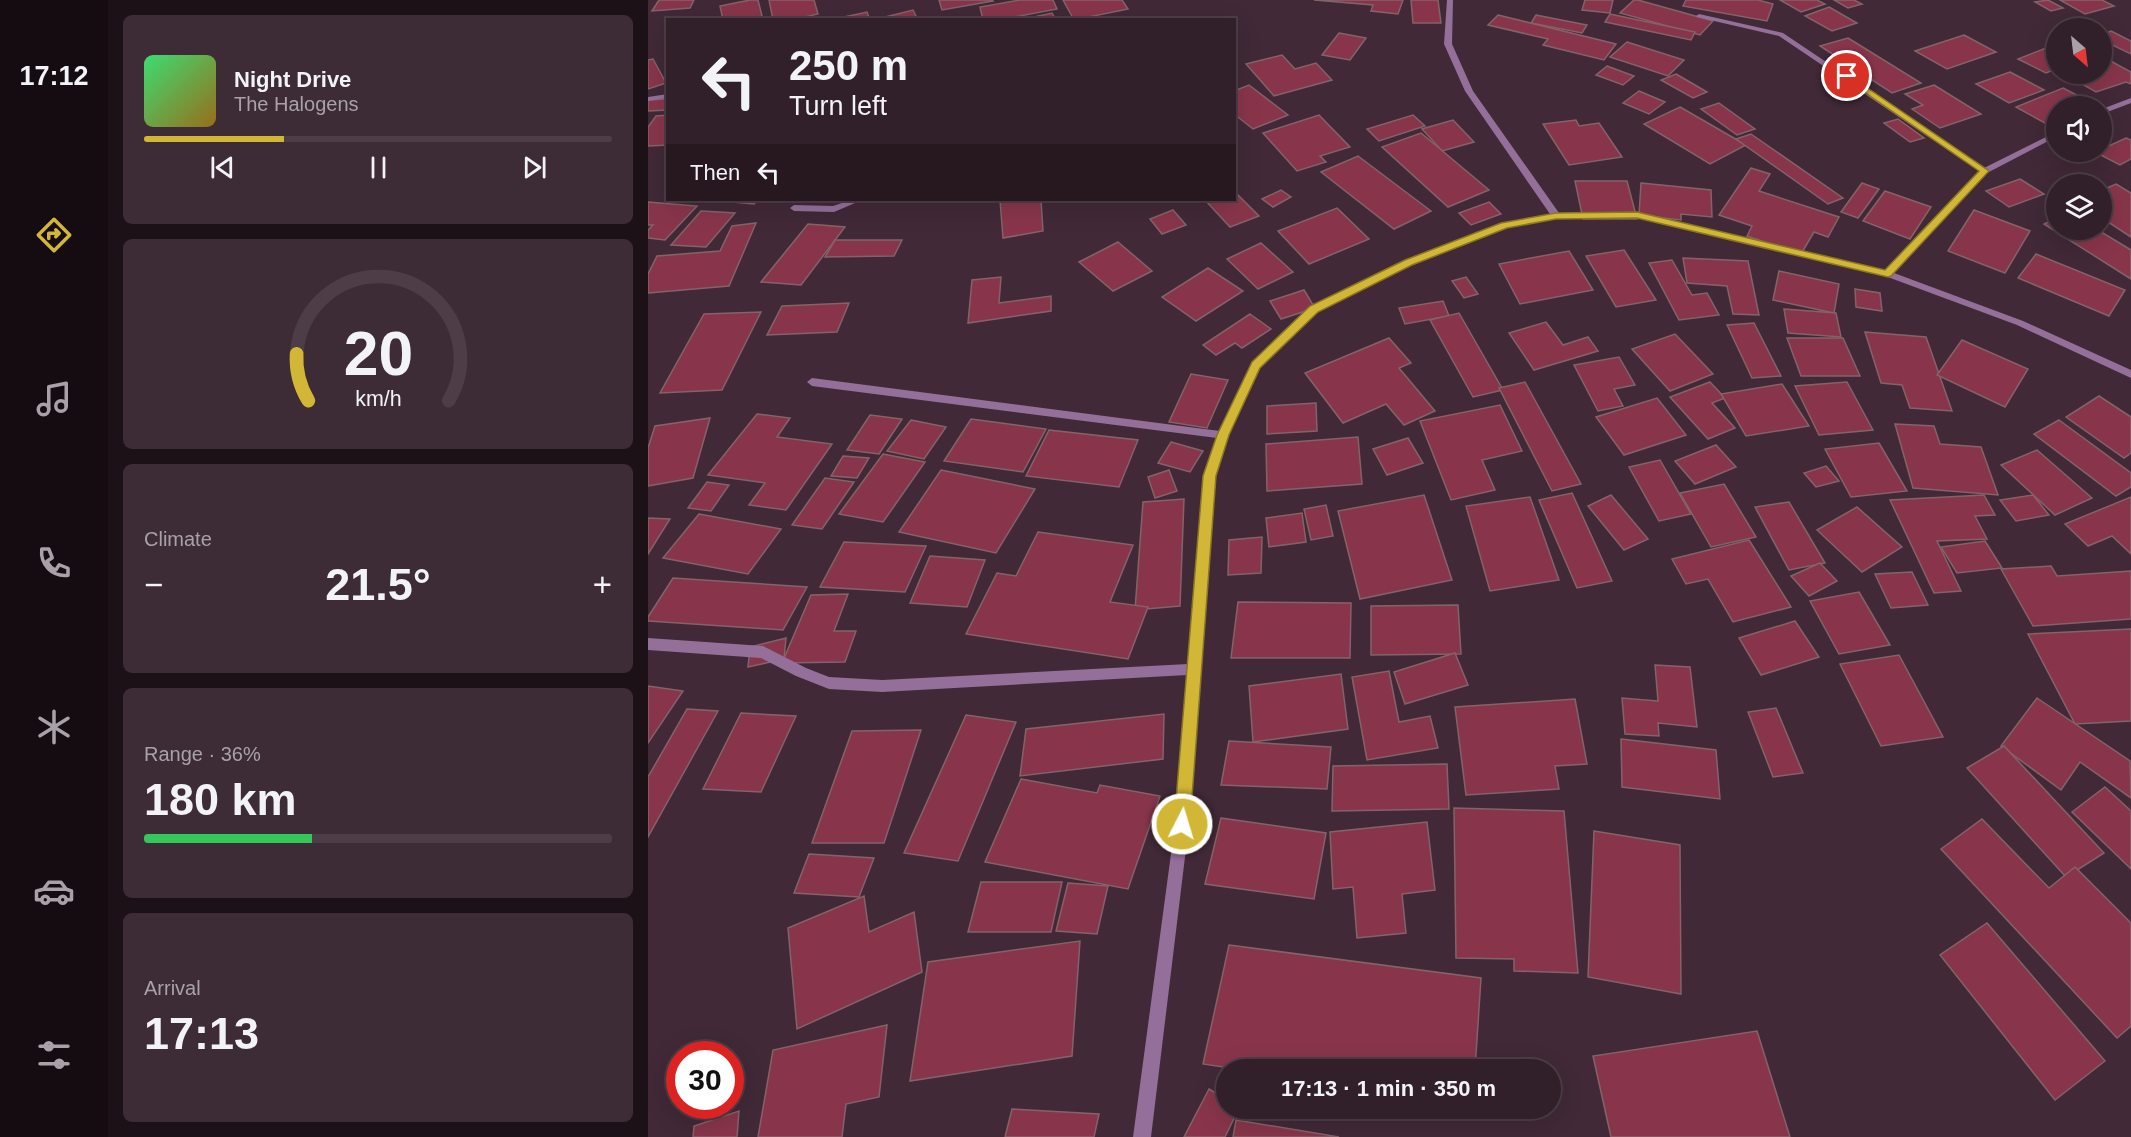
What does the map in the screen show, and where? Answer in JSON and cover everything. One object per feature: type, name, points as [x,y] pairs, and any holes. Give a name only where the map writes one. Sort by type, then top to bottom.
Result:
[{"type":"street","points":[[1450,0],[1448,44],[1469,91],[1556,216]]},
{"type":"street","points":[[1698,16],[1781,34],[1984,171]]},
{"type":"street","points":[[648,99],[666,96]]},
{"type":"street","points":[[2112,108],[2131,100]]},
{"type":"street","points":[[1888,274],[1984,171],[2046,139]]},
{"type":"street","points":[[794,208],[834,209],[855,201]]},
{"type":"street","points":[[1142,1137],[1182,824],[1209,476],[1223,435],[1256,365],[1314,309],[1409,263],[1504,225],[1556,216],[1637,215],[1888,274],[2020,323],[2131,374]]},
{"type":"street","points":[[812,382],[1223,435]]},
{"type":"street","points":[[648,645],[763,652],[801,672],[829,683],[882,686],[1194,669]]},
{"type":"building","points":[[659,0],[694,0],[690,8],[652,11]]},
{"type":"building","points":[[758,0],[762,18],[723,18],[720,6]]},
{"type":"building","points":[[769,0],[814,0],[818,14],[801,18],[773,18]]},
{"type":"building","points":[[939,0],[992,0],[993,1],[942,10]]},
{"type":"building","points":[[1020,0],[1053,0],[1057,9],[1009,18],[983,18],[980,7]]},
{"type":"building","points":[[1063,0],[1122,0],[1128,9],[1084,18],[1073,18]]},
{"type":"building","points":[[1314,0],[1403,0],[1398,14],[1371,11],[1373,5]]},
{"type":"building","points":[[1411,0],[1438,0],[1441,23],[1413,23]]},
{"type":"building","points":[[1585,0],[1613,0],[1610,13],[1582,10]]},
{"type":"building","points":[[1634,0],[1713,21],[1700,35],[1620,13]]},
{"type":"building","points":[[1686,0],[1758,0],[1773,4],[1767,21],[1683,6]]},
{"type":"building","points":[[1780,0],[1817,0],[1825,4],[1801,12]]},
{"type":"building","points":[[1834,0],[1854,0],[1862,4],[1848,8]]},
{"type":"building","points":[[2048,0],[2063,8],[2051,11],[2035,2]]},
{"type":"building","points":[[2060,0],[2102,0],[2114,6],[2085,14]]},
{"type":"building","points":[[1829,7],[1857,23],[1832,31],[1805,16]]},
{"type":"building","points":[[913,10],[917,18],[881,18]]},
{"type":"building","points":[[867,12],[869,18],[839,18]]},
{"type":"building","points":[[1052,13],[1055,18],[1029,18]]},
{"type":"building","points":[[1610,14],[1695,32],[1691,40],[1605,22]]},
{"type":"building","points":[[1498,15],[1616,44],[1604,60],[1543,45],[1548,39],[1488,25]]},
{"type":"building","points":[[1536,15],[1587,25],[1582,33],[1531,23]]},
{"type":"building","points":[[2112,32],[2131,41],[2131,54],[2112,45]]},
{"type":"building","points":[[1339,33],[1366,38],[1350,60],[1322,55]]},
{"type":"building","points":[[1964,35],[1996,52],[1947,69],[1915,51]]},
{"type":"building","points":[[1848,38],[1921,83],[1892,93],[1820,46]]},
{"type":"building","points":[[1627,42],[1684,60],[1668,76],[1610,57]]},
{"type":"building","points":[[2046,48],[2046,73],[2018,59]]},
{"type":"building","points":[[1282,55],[1295,69],[1316,63],[1332,80],[1274,96],[1246,64]]},
{"type":"building","points":[[653,59],[666,83],[648,89],[648,60]]},
{"type":"building","points":[[2112,62],[2131,72],[2131,84],[2126,82],[2096,92],[2082,84],[2112,84]]},
{"type":"building","points":[[1607,66],[1634,76],[1623,85],[1596,75]]},
{"type":"building","points":[[2010,72],[2044,90],[2009,103],[1976,84]]},
{"type":"building","points":[[1676,74],[1707,92],[1693,98],[1661,80]]},
{"type":"building","points":[[1249,85],[1288,115],[1253,129],[1236,116],[1236,90]]},
{"type":"building","points":[[1934,85],[1981,114],[1940,128],[1912,109],[1923,105],[1905,94]]},
{"type":"building","points":[[2063,88],[2079,96],[2046,96],[2046,124],[2016,107]]},
{"type":"building","points":[[1639,91],[1665,102],[1649,114],[1623,103]]},
{"type":"building","points":[[666,99],[666,110],[648,111],[648,100]]},
{"type":"building","points":[[1719,103],[1755,129],[1737,135],[1701,109]]},
{"type":"building","points":[[1680,107],[1746,145],[1710,164],[1644,124]]},
{"type":"building","points":[[666,115],[666,145],[648,146],[648,127],[656,116]]},
{"type":"building","points":[[1319,115],[1350,147],[1320,156],[1326,162],[1297,171],[1263,133]]},
{"type":"building","points":[[1413,115],[1425,126],[1379,141],[1367,129]]},
{"type":"building","points":[[1898,119],[1924,138],[1910,142],[1884,123]]},
{"type":"building","points":[[1453,120],[1474,142],[1442,151],[1422,129]]},
{"type":"building","points":[[1576,120],[1579,126],[1599,123],[1622,157],[1569,165],[1543,124]]},
{"type":"building","points":[[1421,133],[1489,190],[1448,207],[1382,147]]},
{"type":"building","points":[[1751,134],[1843,198],[1828,204],[1736,139]]},
{"type":"building","points":[[2126,138],[2131,140],[2131,159],[2120,165],[2112,161],[2112,144]]},
{"type":"building","points":[[1358,156],[1431,211],[1394,229],[1321,172]]},
{"type":"building","points":[[1751,168],[1770,174],[1759,191],[1839,217],[1828,237],[1814,232],[1801,254],[1747,236],[1752,226],[1719,215]]},
{"type":"building","points":[[2020,179],[2044,194],[2009,207],[1986,191]]},
{"type":"building","points":[[1575,181],[1627,181],[1637,219],[1583,219]]},
{"type":"building","points":[[1641,183],[1711,190],[1712,217],[1681,214],[1681,220],[1639,215]]},
{"type":"building","points":[[1862,183],[1879,189],[1858,218],[1841,212]]},
{"type":"building","points":[[2116,184],[2131,193],[2131,237],[2112,225],[2112,186]]},
{"type":"building","points":[[1281,190],[1291,197],[1273,207],[1262,199]]},
{"type":"building","points":[[1885,191],[1931,207],[1910,239],[1863,221]]},
{"type":"building","points":[[1236,193],[1259,216],[1230,227],[1206,201],[1236,201]]},
{"type":"building","points":[[721,201],[757,201],[754,204]]},
{"type":"building","points":[[1000,201],[1041,201],[1043,231],[1003,238]]},
{"type":"building","points":[[648,202],[697,206],[665,240],[648,238],[648,230],[653,225],[648,225]]},
{"type":"building","points":[[1489,202],[1501,214],[1471,225],[1459,213]]},
{"type":"building","points":[[1337,208],[1369,239],[1309,264],[1278,231]]},
{"type":"building","points":[[1173,210],[1186,225],[1162,234],[1150,219]]},
{"type":"building","points":[[1974,210],[2030,231],[2005,273],[1948,251]]},
{"type":"building","points":[[701,211],[735,213],[706,247],[671,245]]},
{"type":"building","points":[[756,223],[729,286],[648,293],[648,274],[657,256],[720,251],[732,226]]},
{"type":"building","points":[[808,224],[845,227],[801,285],[761,282]]},
{"type":"building","points":[[2112,238],[2131,250],[2131,279],[2069,240]]},
{"type":"building","points":[[835,240],[902,240],[894,256],[825,257]]},
{"type":"building","points":[[1118,242],[1152,271],[1113,291],[1079,262]]},
{"type":"building","points":[[1261,243],[1293,272],[1258,289],[1227,259]]},
{"type":"building","points":[[1624,250],[1656,300],[1616,307],[1586,256]]},
{"type":"building","points":[[1569,251],[1593,290],[1520,304],[1499,264]]},
{"type":"building","points":[[2036,254],[2125,290],[2109,316],[2018,278]]},
{"type":"building","points":[[1683,258],[1748,261],[1759,315],[1733,314],[1727,286],[1687,283]]},
{"type":"building","points":[[1672,260],[1692,295],[1707,293],[1719,315],[1679,320],[1649,263]]},
{"type":"building","points":[[1208,268],[1243,291],[1196,321],[1162,297]]},
{"type":"building","points":[[1779,271],[1839,284],[1834,313],[1773,300]]},
{"type":"building","points":[[1001,277],[999,303],[1051,296],[1051,311],[968,323],[972,280]]},
{"type":"building","points":[[1466,277],[1478,294],[1464,298],[1452,281]]},
{"type":"building","points":[[1855,289],[1880,293],[1882,311],[1856,307]]},
{"type":"building","points":[[1304,290],[1315,308],[1281,319],[1270,301]]},
{"type":"building","points":[[1443,301],[1449,316],[1405,324],[1399,308]]},
{"type":"building","points":[[849,303],[837,332],[767,335],[782,306]]},
{"type":"building","points":[[1784,309],[1836,313],[1841,337],[1788,333]]},
{"type":"building","points":[[761,312],[722,390],[660,393],[704,314]]},
{"type":"building","points":[[1459,313],[1503,390],[1473,397],[1430,320]]},
{"type":"building","points":[[1250,314],[1271,329],[1242,348],[1235,343],[1216,355],[1203,345]]},
{"type":"building","points":[[1546,322],[1563,345],[1588,337],[1598,351],[1534,370],[1509,333]]},
{"type":"building","points":[[1754,323],[1781,376],[1752,378],[1727,325]]},
{"type":"building","points":[[1865,332],[1926,337],[1952,411],[1910,408],[1902,385],[1881,383]]},
{"type":"building","points":[[1675,334],[1713,374],[1670,391],[1632,349]]},
{"type":"building","points":[[1389,338],[1411,363],[1399,368],[1435,411],[1404,425],[1386,404],[1343,423],[1305,373]]},
{"type":"building","points":[[1787,338],[1843,338],[1860,376],[1801,376]]},
{"type":"building","points":[[1962,340],[2028,369],[2005,407],[1937,375]]},
{"type":"building","points":[[1619,357],[1635,385],[1614,389],[1623,406],[1598,411],[1574,365]]},
{"type":"building","points":[[1191,374],[1228,380],[1207,428],[1169,422]]},
{"type":"building","points":[[1525,382],[1581,484],[1552,491],[1499,388]]},
{"type":"building","points":[[1710,382],[1725,398],[1712,403],[1735,428],[1708,439],[1670,397]]},
{"type":"building","points":[[1847,382],[1873,430],[1819,435],[1795,386]]},
{"type":"building","points":[[1782,384],[1809,426],[1746,436],[1721,394]]},
{"type":"building","points":[[2099,396],[2131,417],[2131,453],[2124,458],[2066,417]]},
{"type":"building","points":[[1657,398],[1686,435],[1624,455],[1596,417]]},
{"type":"building","points":[[1316,403],[1317,431],[1267,434],[1267,406]]},
{"type":"building","points":[[1500,405],[1522,451],[1482,460],[1495,490],[1451,500],[1420,421]]},
{"type":"building","points":[[757,414],[790,418],[777,437],[832,444],[786,510],[749,505],[765,483],[708,475]]},
{"type":"building","points":[[870,415],[902,419],[879,454],[847,450]]},
{"type":"building","points":[[710,418],[693,478],[648,486],[648,448],[655,426]]},
{"type":"building","points":[[971,419],[1046,429],[1023,472],[944,461]]},
{"type":"building","points":[[911,420],[946,427],[924,459],[887,451]]},
{"type":"building","points":[[2059,420],[2131,473],[2131,487],[2116,496],[2034,434]]},
{"type":"building","points":[[1895,424],[1934,426],[1940,444],[1981,447],[1998,495],[1913,488]]},
{"type":"building","points":[[1049,430],[1138,440],[1119,487],[1026,476]]},
{"type":"building","points":[[1358,437],[1362,484],[1267,491],[1266,444]]},
{"type":"building","points":[[1408,438],[1423,463],[1387,475],[1373,449]]},
{"type":"building","points":[[1171,442],[1203,451],[1190,472],[1158,463]]},
{"type":"building","points":[[1879,443],[1907,491],[1851,497],[1825,449]]},
{"type":"building","points":[[1716,445],[1736,467],[1695,484],[1675,461]]},
{"type":"building","points":[[2037,450],[2092,498],[2055,515],[2001,465]]},
{"type":"building","points":[[883,454],[925,462],[883,522],[839,514]]},
{"type":"building","points":[[843,456],[869,458],[857,478],[831,476]]},
{"type":"building","points":[[1660,460],[1691,514],[1659,521],[1629,467]]},
{"type":"building","points":[[1826,466],[1839,481],[1816,487],[1804,473]]},
{"type":"building","points":[[941,470],[1035,489],[996,553],[899,532]]},
{"type":"building","points":[[1169,470],[1177,491],[1155,498],[1148,477]]},
{"type":"building","points":[[825,478],[854,482],[822,529],[792,525]]},
{"type":"building","points":[[707,482],[729,485],[711,511],[688,508]]},
{"type":"building","points":[[1724,484],[1756,537],[1711,547],[1680,493]]},
{"type":"building","points":[[1572,493],[1612,581],[1577,588],[1539,500]]},
{"type":"building","points":[[1424,495],[1452,580],[1360,599],[1338,511]]},
{"type":"building","points":[[1611,495],[1648,539],[1624,550],[1588,506]]},
{"type":"building","points":[[1984,495],[1995,515],[1975,516],[1987,539],[1937,541],[1961,591],[1934,593],[1890,500]]},
{"type":"building","points":[[2033,495],[2049,515],[2016,521],[2000,500]]},
{"type":"building","points":[[1530,497],[1559,580],[1490,591],[1466,506]]},
{"type":"building","points":[[2131,497],[2131,554],[2112,536],[2088,546],[2065,524]]},
{"type":"building","points":[[1184,499],[1180,606],[1135,610],[1143,502]]},
{"type":"building","points":[[1789,502],[1825,563],[1789,570],[1755,507]]},
{"type":"building","points":[[1326,505],[1333,536],[1311,540],[1304,509]]},
{"type":"building","points":[[1857,507],[1902,547],[1862,572],[1817,530]]},
{"type":"building","points":[[1302,513],[1306,542],[1269,547],[1266,518]]},
{"type":"building","points":[[699,514],[781,529],[748,574],[663,558]]},
{"type":"building","points":[[648,518],[670,519],[648,554]]},
{"type":"building","points":[[1038,532],[1133,545],[1110,602],[1148,607],[1128,659],[966,634],[997,573],[1016,576]]},
{"type":"building","points":[[1262,537],[1261,573],[1228,575],[1229,540]]},
{"type":"building","points":[[1749,540],[1791,607],[1733,622],[1708,579],[1686,584],[1672,559]]},
{"type":"building","points":[[1985,541],[2002,568],[1957,573],[1941,547]]},
{"type":"building","points":[[844,542],[926,546],[905,592],[820,587]]},
{"type":"building","points":[[930,556],[985,560],[967,607],[910,603]]},
{"type":"building","points":[[1820,563],[1837,581],[1809,596],[1791,576]]},
{"type":"building","points":[[2051,566],[2057,576],[2131,571],[2131,619],[2033,626],[2001,569]]},
{"type":"building","points":[[1912,572],[1928,605],[1891,608],[1875,574]]},
{"type":"building","points":[[673,578],[807,587],[783,630],[648,621],[648,617]]},
{"type":"building","points":[[1859,592],[1890,645],[1839,654],[1810,601]]},
{"type":"building","points":[[848,594],[834,631],[856,631],[845,662],[782,663],[811,595]]},
{"type":"building","points":[[1238,602],[1351,603],[1350,658],[1231,658]]},
{"type":"building","points":[[1458,605],[1461,654],[1371,655],[1371,606]]},
{"type":"building","points":[[1795,621],[1819,657],[1761,675],[1739,638]]},
{"type":"building","points":[[2131,629],[2131,721],[2075,724],[2028,634]]},
{"type":"building","points":[[786,638],[784,659],[748,667],[750,647]]},
{"type":"building","points":[[1455,653],[1468,685],[1405,704],[1394,672]]},
{"type":"building","points":[[1899,655],[1943,737],[1881,746],[1840,664]]},
{"type":"building","points":[[1655,665],[1690,667],[1697,727],[1658,723],[1659,736],[1625,734],[1622,698],[1658,701]]},
{"type":"building","points":[[1389,671],[1399,722],[1430,716],[1438,748],[1367,760],[1352,677]]},
{"type":"building","points":[[1341,674],[1348,729],[1253,742],[1249,686]]},
{"type":"building","points":[[648,686],[683,691],[648,743]]},
{"type":"building","points":[[2037,698],[2130,761],[2131,798],[2080,762],[2061,790],[2001,746]]},
{"type":"building","points":[[1575,699],[1587,764],[1555,766],[1559,789],[1466,795],[1455,707]]},
{"type":"building","points":[[1776,708],[1803,773],[1773,777],[1748,712]]},
{"type":"building","points":[[687,709],[718,711],[648,837],[648,777]]},
{"type":"building","points":[[741,713],[796,716],[761,792],[703,789]]},
{"type":"building","points":[[1164,714],[1163,759],[1020,776],[1026,729]]},
{"type":"building","points":[[966,715],[1016,722],[958,861],[904,853]]},
{"type":"building","points":[[921,730],[884,843],[812,843],[852,731]]},
{"type":"building","points":[[1621,739],[1716,750],[1720,799],[1622,787]]},
{"type":"building","points":[[1229,741],[1331,747],[1327,789],[1221,785]]},
{"type":"building","points":[[2004,746],[2104,853],[2066,877],[1967,768]]},
{"type":"building","points":[[1447,764],[1449,809],[1332,811],[1333,766]]},
{"type":"building","points":[[1021,779],[1097,793],[1100,785],[1160,796],[1128,889],[985,862]]},
{"type":"building","points":[[2105,787],[2131,811],[2131,869],[2072,812]]},
{"type":"building","points":[[1454,808],[1564,811],[1578,973],[1514,971],[1514,959],[1456,958]]},
{"type":"building","points":[[1221,818],[1326,833],[1314,899],[1205,884]]},
{"type":"building","points":[[1982,819],[2049,888],[2075,867],[2131,923],[2131,1026],[2117,1038],[1941,849]]},
{"type":"building","points":[[1427,822],[1435,890],[1402,894],[1406,933],[1357,938],[1353,887],[1333,889],[1330,832]]},
{"type":"building","points":[[1594,831],[1680,845],[1681,994],[1588,977]]},
{"type":"building","points":[[809,854],[874,858],[859,897],[794,893]]},
{"type":"building","points":[[981,882],[1062,882],[1051,932],[968,932]]},
{"type":"building","points":[[1068,883],[1108,886],[1097,934],[1056,931]]},
{"type":"building","points":[[864,896],[869,932],[914,912],[922,972],[797,1029],[788,928]]},
{"type":"building","points":[[1987,923],[2105,1061],[2055,1100],[1940,955]]},
{"type":"building","points":[[1080,941],[1072,1056],[910,1081],[928,962]]},
{"type":"building","points":[[1229,945],[1481,978],[1476,1059],[1216,1059],[1216,1066],[1203,1064]]},
{"type":"building","points":[[887,1025],[879,1097],[846,1104],[842,1137],[758,1137],[773,1050]]},
{"type":"building","points":[[1757,1031],[1790,1137],[1611,1137],[1593,1056]]},
{"type":"building","points":[[1209,1089],[1216,1093],[1216,1119],[1234,1119],[1225,1137],[1184,1137]]},
{"type":"building","points":[[1012,1109],[1099,1114],[1094,1137],[1005,1137]]},
{"type":"building","points":[[715,1119],[738,1119],[737,1137],[693,1137],[694,1126]]},
{"type":"building","points":[[1236,1120],[1339,1137],[1233,1137]]},
{"type":"route","points":[[1182,824],[1209,476],[1223,435],[1256,365],[1314,309],[1409,263],[1504,225],[1556,216],[1637,215],[1743,238],[1888,274],[1984,171],[1847,76]]}]
